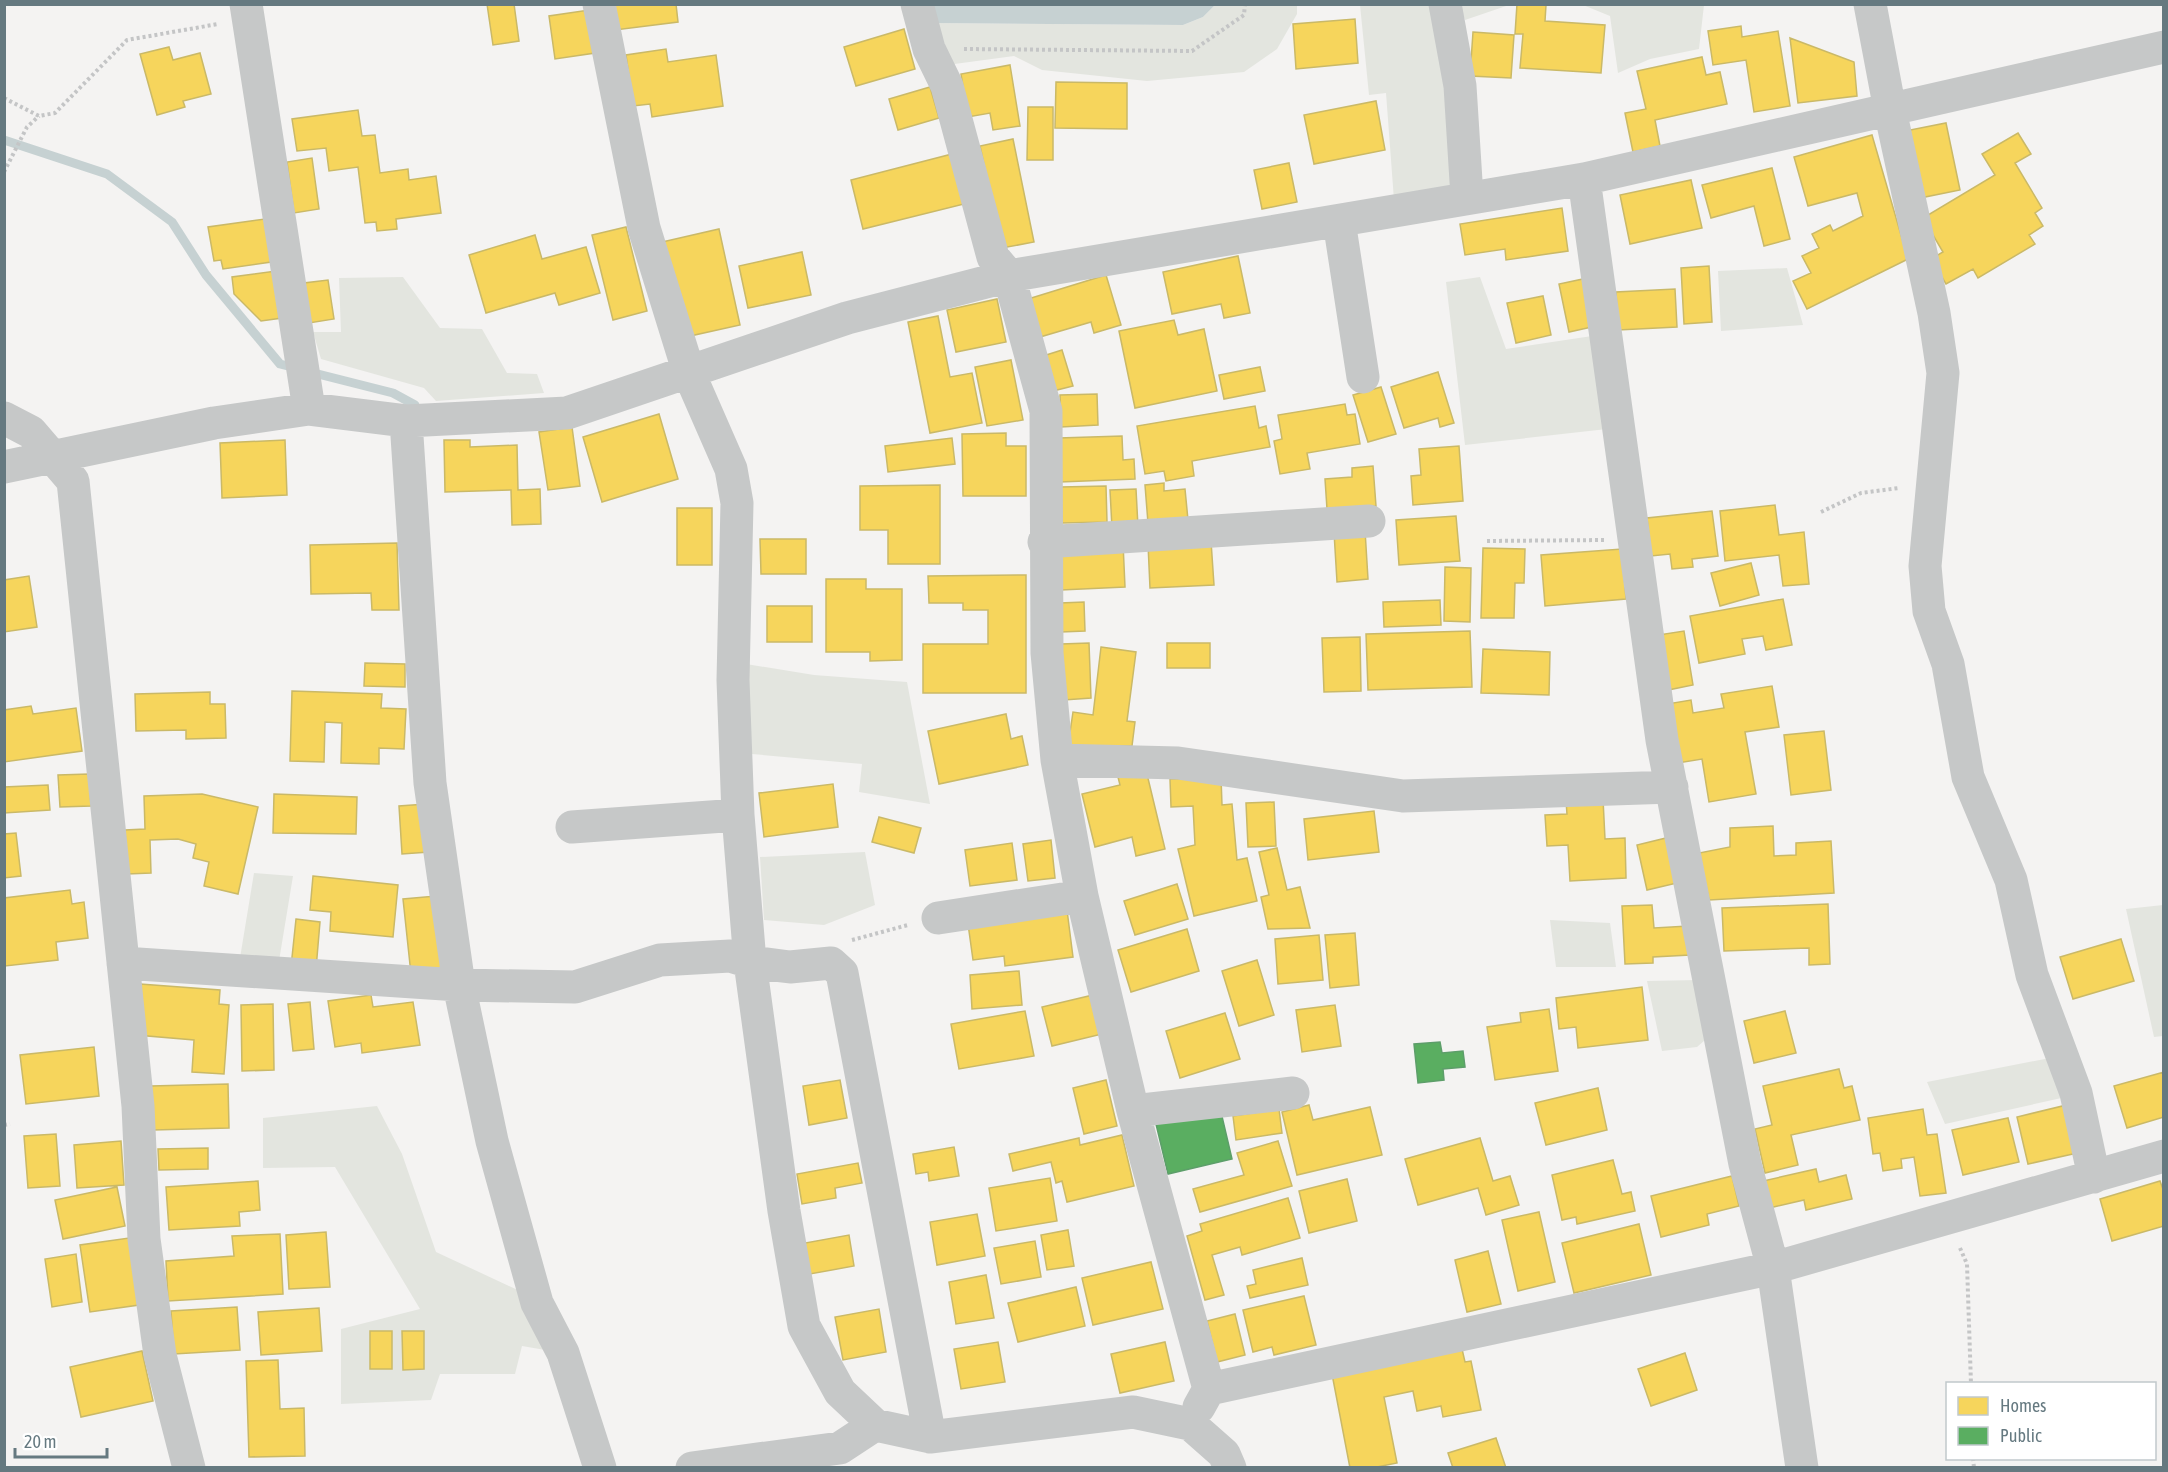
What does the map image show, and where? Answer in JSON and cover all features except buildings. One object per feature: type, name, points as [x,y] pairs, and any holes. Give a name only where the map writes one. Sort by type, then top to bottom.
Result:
[{"type":"street","points":[[598,4],[644,228],[688,373],[731,469],[737,503],[733,680],[738,815],[750,962],[784,1210],[804,1326],[840,1392],[875,1425],[930,1437],[1132,1412],[1190,1424],[1224,1454],[1230,1467]]},
{"type":"street","points":[[917,4],[929,49],[947,86],[993,257],[1009,276],[1046,411],[1044,542],[1047,653],[1057,760],[1082,896],[1132,1111],[1209,1389],[1190,1424]]},
{"type":"street","points":[[1445,4],[1460,86],[1467,197]]},
{"type":"street","points":[[1870,4],[1890,110],[1934,313],[1943,373],[1925,566],[1929,611],[1948,664],[1968,777],[2011,880],[2032,975],[2076,1093],[2094,1177]]},
{"type":"street","points":[[247,12],[307,399]]},
{"type":"street","points":[[4,467],[55,459],[214,423],[307,399],[406,421],[567,413],[847,318],[1009,276],[1584,179],[2163,46]]},
{"type":"street","points":[[1584,179],[1662,740],[1746,1164],[1773,1268],[1803,1467]]},
{"type":"street","points":[[1339,221],[1363,377]]},
{"type":"street","points":[[4,418],[31,432],[73,480],[138,1106],[144,1239],[160,1355],[189,1467]]},
{"type":"street","points":[[406,421],[430,783],[474,986],[492,1141],[537,1303],[563,1353],[600,1467]]},
{"type":"street","points":[[1044,542],[1369,521]]},
{"type":"street","points":[[1057,760],[1178,763],[1403,796],[1672,787]]},
{"type":"street","points":[[572,827],[738,815]]},
{"type":"street","points":[[938,918],[1082,896]]},
{"type":"street","points":[[123,963],[474,986],[575,987],[660,960],[730,956],[750,962],[790,966],[831,963],[842,973],[930,1437]]},
{"type":"street","points":[[1132,1111],[1293,1093]]},
{"type":"street","points":[[1209,1389],[1773,1268],[2163,1156]]},
{"type":"street","points":[[692,1467],[840,1448],[875,1425]]},
{"type":"path","points":[[929,49],[1192,51],[1244,15],[1245,4]]},
{"type":"path","points":[[4,172],[27,127],[39,116],[55,113],[128,40],[247,12]]},
{"type":"path","points":[[4,98],[39,116]]},
{"type":"path","points":[[1821,512],[1861,493],[1933,484]]},
{"type":"path","points":[[1487,541],[1635,540]]},
{"type":"path","points":[[831,963],[848,941],[938,918]]},
{"type":"path","points":[[4,1125],[10,1124]]},
{"type":"path","points":[[1946,1219],[1967,1264],[1971,1382]]},
{"type":"shaded area","points":[[927,5],[1215,5],[1203,17],[1183,25],[931,23]]},
{"type":"shaded area","points":[[1215,5],[1297,5],[1297,14],[1277,49],[1244,72],[1147,81],[1042,70],[1014,56],[947,65],[931,23],[1183,25],[1203,17]]},
{"type":"shaded area","points":[[1360,5],[1438,5],[1453,191],[1394,200],[1386,93],[1369,95]]},
{"type":"shaded area","points":[[1459,5],[1509,5],[1465,20]]},
{"type":"shaded area","points":[[1583,5],[1704,5],[1699,49],[1650,59],[1618,73],[1610,16]]},
{"type":"shaded area","points":[[1787,268],[1803,325],[1721,331],[1718,271]]},
{"type":"shaded area","points":[[403,277],[440,328],[482,329],[507,373],[537,374],[544,393],[436,401],[424,388],[321,359],[313,332],[341,332],[339,278]]},
{"type":"shaded area","points":[[1480,277],[1506,349],[1592,336],[1607,429],[1465,445],[1446,282]]},
{"type":"shaded area","points":[[746,664],[814,675],[907,682],[930,804],[859,792],[862,764],[752,754]]},
{"type":"shaded area","points":[[865,852],[875,905],[824,925],[764,920],[760,857]]},
{"type":"shaded area","points":[[254,873],[293,876],[278,967],[239,964]]},
{"type":"shaded area","points":[[2163,905],[2163,1036],[2154,1037],[2126,909]]},
{"type":"shaded area","points":[[1550,920],[1610,923],[1616,967],[1556,967]]},
{"type":"shaded area","points":[[1699,980],[1712,1034],[1697,1047],[1662,1051],[1647,981]]},
{"type":"shaded area","points":[[2050,1058],[2066,1097],[1945,1124],[1927,1082]]},
{"type":"shaded area","points":[[377,1106],[402,1154],[436,1252],[522,1292],[551,1351],[522,1346],[515,1374],[440,1374],[431,1400],[341,1404],[341,1329],[420,1309],[335,1167],[263,1168],[263,1118]]},
{"type":"waterway","points":[[4,140],[107,174],[172,222],[206,275],[280,364],[296,368]]},
{"type":"waterway","points":[[310,372],[393,393],[415,405],[416,413]]}]
